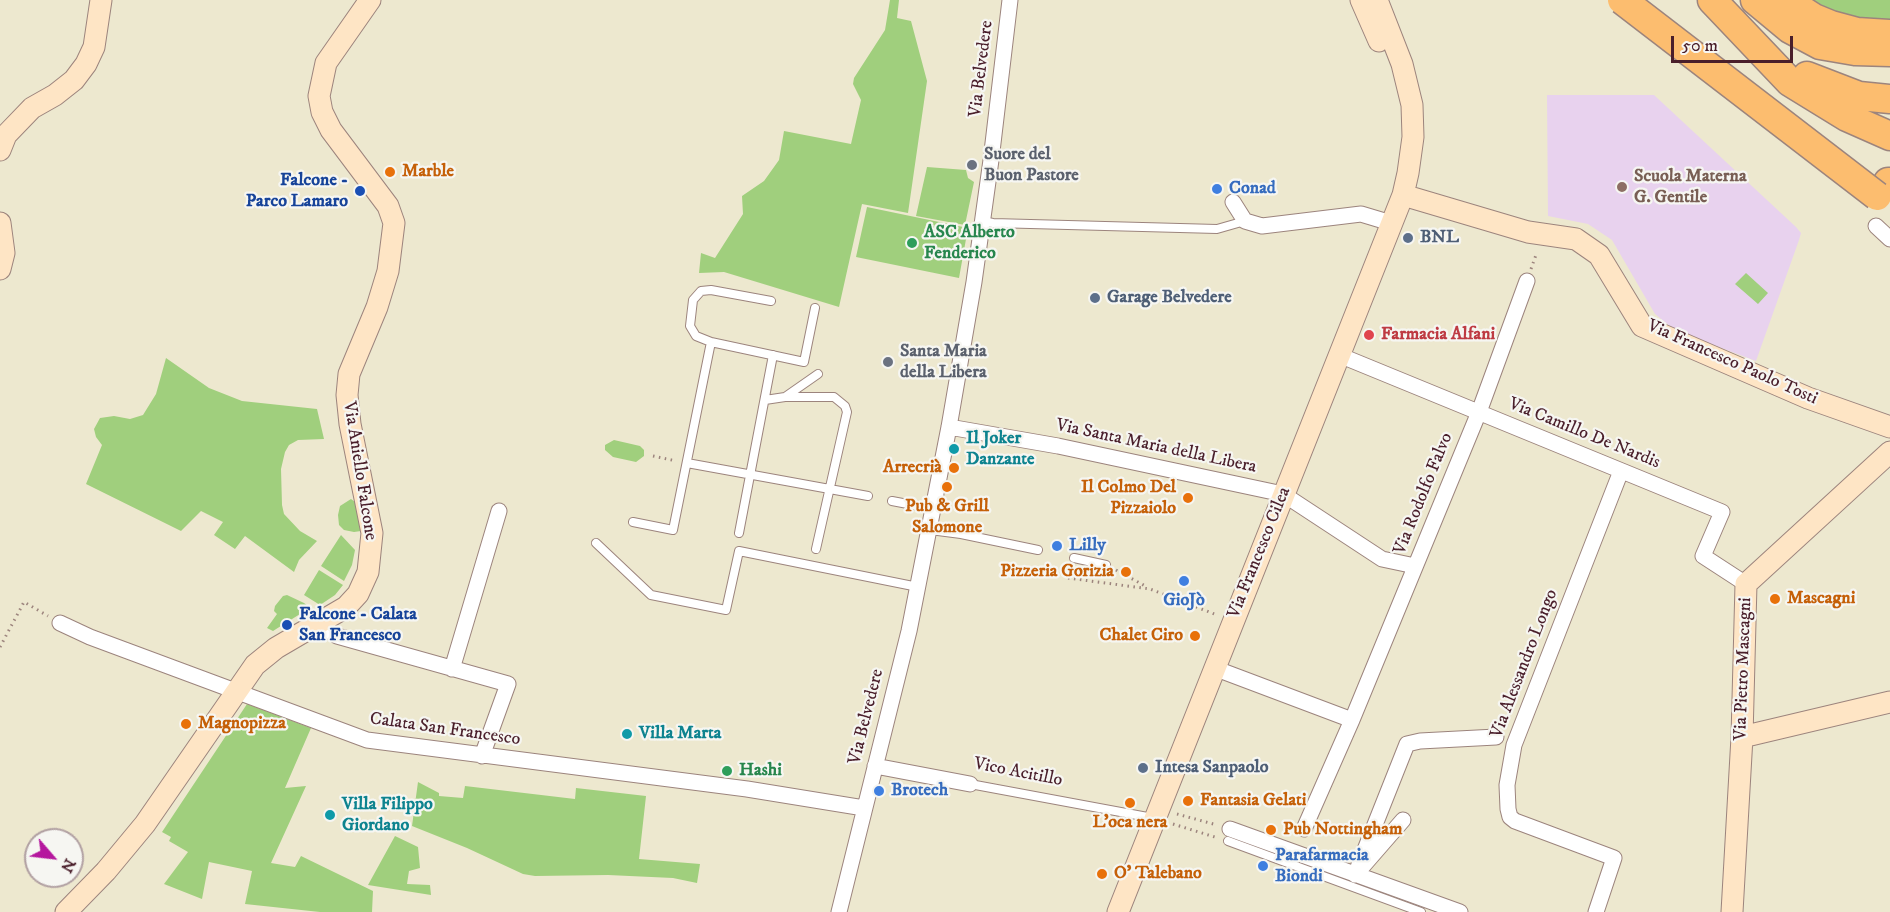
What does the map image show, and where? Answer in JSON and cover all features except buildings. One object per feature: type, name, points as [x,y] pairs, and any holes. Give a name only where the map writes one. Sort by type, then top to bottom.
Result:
[{"type":"highway","points":[[1622,0],[1884,199]]},
{"type":"highway","points":[[1651,0],[1884,199]]},
{"type":"highway","points":[[1712,0],[1790,82],[1847,117],[1890,136]]},
{"type":"highway","points":[[1755,0],[1790,29],[1820,45],[1854,51],[1888,43]]},
{"type":"highway","points":[[1786,0],[1814,18],[1888,43]]},
{"type":"highway","points":[[1745,36],[1828,74],[1856,79],[1890,80]]},
{"type":"highway","points":[[1745,36],[1791,69],[1812,79],[1859,96],[1890,99]]},
{"type":"street","points":[[0,150],[6,135],[32,108],[68,85],[86,64],[94,47],[101,0]]},
{"type":"street","name":"Via Aniello Falcone","points":[[66,912],[106,871],[145,824],[255,665],[276,648],[346,607],[358,594],[368,572],[372,533],[350,424],[347,394],[349,374],[377,307],[388,271],[394,223],[383,200],[331,130],[322,112],[319,96],[326,63],[370,0]]},
{"type":"street","name":"Via Belvedere","points":[[839,912],[909,631],[934,509],[982,221],[1010,0]]},
{"type":"street","name":"Via Francesco Cilea","points":[[1360,0],[1380,42],[1393,80],[1399,112],[1400,177],[1403,195]]},
{"type":"street","name":"Via Francesco Cilea","points":[[1118,912],[1161,820],[1214,668],[1403,195],[1413,137],[1412,105],[1402,64],[1377,0]]},
{"type":"street","name":"Via Francesco Paolo Tosti","points":[[1403,195],[1528,232],[1576,239],[1599,255],[1642,326],[1808,398],[1890,427]]},
{"type":"street","points":[[1884,199],[1890,239]]},
{"type":"street","points":[[1233,202],[1245,221],[1262,226],[1361,214],[1391,223]]},
{"type":"street","points":[[0,223],[4,253],[0,269]]},
{"type":"street","name":"Via Rodolfo Falvo","points":[[1304,829],[1352,720],[1479,412],[1527,280]]},
{"type":"street","name":"Via Camillo De Nardis","points":[[1339,355],[1722,512],[1703,556],[1746,584]]},
{"type":"street","name":"Via Santa Maria della Libera","points":[[949,427],[1058,446],[1283,494]]},
{"type":"street","name":"Via Pietro Mascagni","points":[[1732,912],[1742,737],[1746,584],[1890,452]]},
{"type":"street","name":"Via Alessandro Longo","points":[[1596,912],[1614,858],[1515,821],[1510,817],[1508,809],[1507,785],[1514,745],[1621,471]]},
{"type":"street","points":[[1283,494],[1382,559],[1415,566]]},
{"type":"street","points":[[452,669],[499,511]]},
{"type":"street","points":[[325,621],[330,631],[337,636],[508,684],[482,756]]},
{"type":"street","name":"Calata San Francesco","points":[[60,622],[90,637],[367,740],[736,788],[864,808]]},
{"type":"street","points":[[1214,668],[1352,720]]},
{"type":"street","points":[[1742,737],[1890,704]]},
{"type":"street","points":[[1355,874],[1407,744],[1420,741],[1496,737]]},
{"type":"street","name":"Vico Acitillo","points":[[875,766],[970,784]]},
{"type":"street","points":[[1355,874],[1403,820]]},
{"type":"street","points":[[1229,835],[1355,874],[1434,908],[1460,912]]},
{"type":"lane","points":[[982,221],[1217,229],[1245,221]]},
{"type":"lane","points":[[771,301],[711,290],[701,291],[693,300],[690,326],[696,336],[711,342],[804,362],[815,308]]},
{"type":"lane","points":[[633,522],[673,530],[711,342]]},
{"type":"lane","points":[[740,533],[774,355]]},
{"type":"lane","points":[[785,397],[819,374]]},
{"type":"lane","points":[[765,400],[785,397],[834,397],[845,406],[847,412],[816,549]]},
{"type":"lane","points":[[687,463],[868,496]]},
{"type":"lane","points":[[892,501],[934,509]]},
{"type":"lane","points":[[930,530],[1038,550]]},
{"type":"lane","points":[[596,543],[651,595],[726,610],[740,551],[918,587]]},
{"type":"lane","points":[[1074,558],[1106,564]]},
{"type":"lane","name":"Vico Acitillo","points":[[970,784],[1161,820]]},
{"type":"lane","points":[[1229,835],[1420,912]]},
{"type":"path","points":[[1527,280],[1538,248]]},
{"type":"path","points":[[653,456],[687,463]]},
{"type":"path","points":[[1106,564],[1150,589],[1217,615]]},
{"type":"path","points":[[1068,578],[1150,589]]},
{"type":"path","points":[[0,647],[24,602],[60,622]]},
{"type":"path","points":[[1184,816],[1229,835]]},
{"type":"path","points":[[1161,820],[1229,835]]},
{"type":"shaded area","points":[[1547,95],[1654,95],[1801,233],[1756,361],[1676,331],[1655,314],[1612,240],[1588,224],[1548,216]]},
{"type":"green space","points":[[890,0],[899,0],[897,18],[911,21],[927,81],[908,213],[862,204],[839,307],[724,272],[699,273],[701,253],[715,258],[743,214],[742,196],[764,181],[779,160],[784,131],[851,144],[861,100],[853,84],[854,78],[885,30]]},
{"type":"green space","points":[[1808,0],[1890,0],[1890,22],[1852,18]]},
{"type":"green space","points":[[927,167],[966,170],[968,178],[974,182],[965,225],[916,216]]},
{"type":"green space","name":"ASC Alberto Fenderico","points":[[867,207],[968,228],[959,278],[856,257]]},
{"type":"green space","points":[[1746,273],[1768,293],[1758,304],[1735,284]]},
{"type":"green space","points":[[166,358],[209,388],[242,401],[317,409],[324,439],[298,440],[289,445],[281,469],[284,514],[300,531],[317,541],[299,560],[294,572],[245,536],[235,549],[214,535],[223,522],[201,511],[181,531],[86,484],[102,445],[94,429],[100,418],[114,416],[130,419],[143,415],[156,394]]},
{"type":"green space","points":[[614,440],[640,446],[644,450],[644,456],[636,462],[613,457],[605,450],[605,445]]},
{"type":"green space","points":[[351,499],[355,502],[361,531],[344,530],[339,525],[340,506]]},
{"type":"green space","points":[[341,535],[355,550],[352,565],[344,581],[321,566]]},
{"type":"green space","points":[[319,570],[343,585],[335,595],[320,605],[304,595]]},
{"type":"green space","points":[[287,595],[304,603],[308,609],[273,631],[267,628],[277,614],[274,611],[275,606],[283,596]]},
{"type":"green space","points":[[247,704],[311,728],[285,788],[306,786],[271,863],[295,867],[301,856],[373,891],[372,912],[320,912],[245,904],[252,871],[209,862],[202,899],[164,884],[188,852],[169,841],[171,837],[162,832]]},
{"type":"green space","points":[[418,782],[439,793],[439,796],[463,798],[465,786],[575,799],[576,788],[646,796],[639,859],[700,864],[697,883],[673,878],[523,874],[412,826]]},
{"type":"green space","points":[[395,836],[418,847],[420,868],[409,871],[407,884],[430,885],[431,895],[368,885]]},
{"type":"place","name":"Suore del Buon Pastore","points":[[972,165]]},
{"type":"place","name":"Marble","points":[[390,172]]},
{"type":"place","name":"Scuola Materna G. Gentile","points":[[1622,187]]},
{"type":"place","name":"Conad","points":[[1217,189]]},
{"type":"place","name":"Falcone - Parco Lamaro","points":[[360,191]]},
{"type":"place","name":"BNL","points":[[1408,238]]},
{"type":"place","name":"ASC Alberto Fenderico","points":[[912,243]]},
{"type":"place","name":"Garage Belvedere","points":[[1095,298]]},
{"type":"place","name":"Farmacia Alfani","points":[[1369,335]]},
{"type":"place","name":"Santa Maria della Libera","points":[[888,362]]},
{"type":"place","name":"Il Joker Danzante","points":[[954,449]]},
{"type":"place","name":"Arrecrià","points":[[954,468]]},
{"type":"place","name":"Pub & Grill Salomone","points":[[947,487]]},
{"type":"place","name":"Il Colmo Del Pizzaiolo","points":[[1188,498]]},
{"type":"place","name":"Lilly","points":[[1057,546]]},
{"type":"place","name":"Pizzeria Gorizia","points":[[1126,572]]},
{"type":"place","name":"GioJò","points":[[1184,581]]},
{"type":"place","name":"Mascagni","points":[[1775,599]]},
{"type":"place","name":"Falcone - Calata San Francesco","points":[[287,625]]},
{"type":"place","name":"Chalet Ciro","points":[[1195,636]]},
{"type":"place","name":"Magnopizza","points":[[186,724]]},
{"type":"place","name":"Villa Marta","points":[[627,734]]},
{"type":"place","name":"Intesa Sanpaolo","points":[[1143,768]]},
{"type":"place","name":"Hashi","points":[[727,771]]},
{"type":"place","name":"Brotech","points":[[879,791]]},
{"type":"place","name":"Fantasia Gelati","points":[[1188,801]]},
{"type":"place","name":"L'oca nera","points":[[1130,803]]},
{"type":"place","name":"Villa Filippo Giordano","points":[[330,815]]},
{"type":"place","name":"Pub Nottingham","points":[[1271,830]]},
{"type":"place","name":"Parafarmacia Biondi","points":[[1263,866]]},
{"type":"place","name":"O' Talebano","points":[[1102,874]]}]
